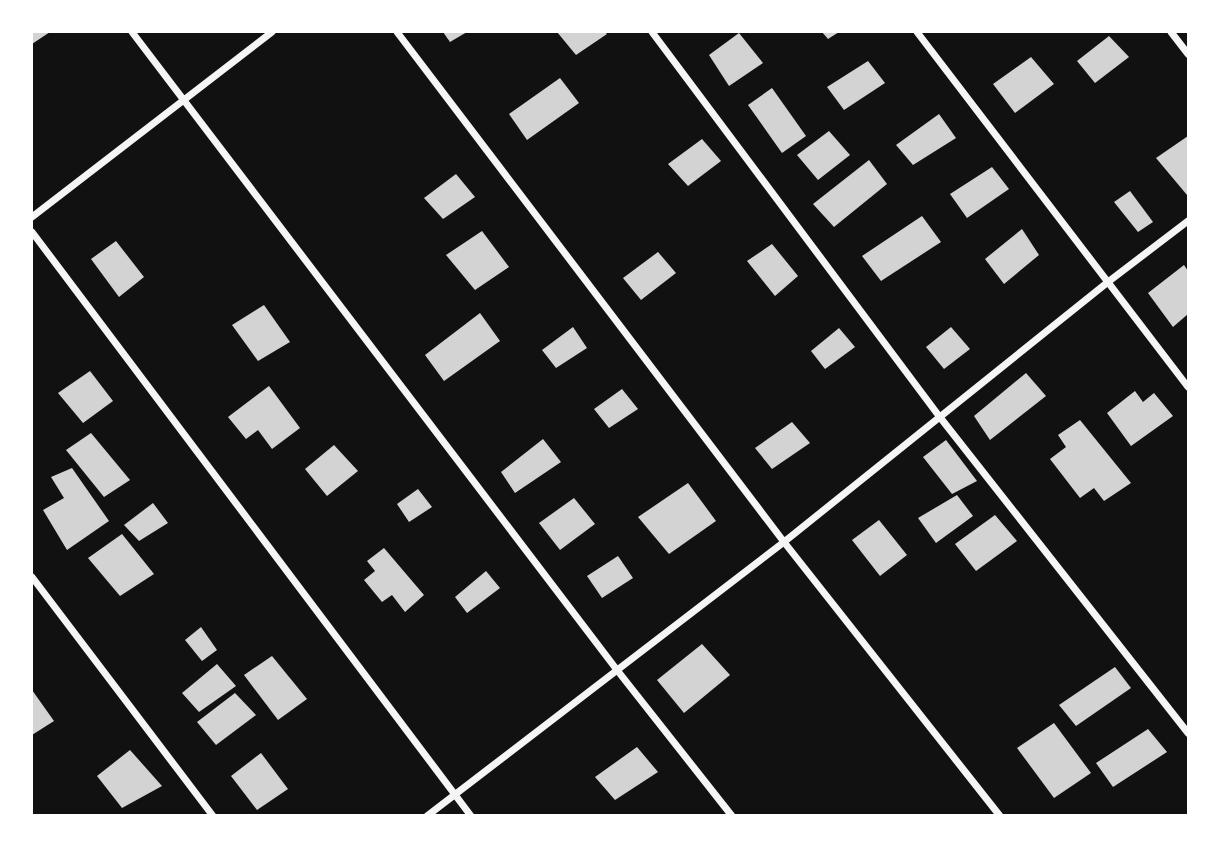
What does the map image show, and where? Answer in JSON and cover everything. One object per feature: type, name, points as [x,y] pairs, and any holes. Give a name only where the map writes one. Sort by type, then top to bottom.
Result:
[{"type":"street","points":[[132,32],[617,670],[732,816]]},
{"type":"street","points":[[32,217],[272,32]]},
{"type":"street","points":[[397,32],[785,542],[1000,816]]},
{"type":"street","points":[[652,32],[939,416],[1188,733]]},
{"type":"street","points":[[917,32],[1188,387]]},
{"type":"street","points":[[1171,32],[1188,54]]},
{"type":"street","points":[[427,816],[785,542],[939,416],[1188,221]]},
{"type":"street","points":[[32,233],[471,816]]},
{"type":"street","points":[[32,577],[213,816]]},
{"type":"building","points":[[32,32],[50,32],[32,44]]},
{"type":"building","points":[[443,32],[467,32],[450,42]]},
{"type":"building","points":[[557,32],[605,32],[607,34],[576,55]]},
{"type":"building","points":[[822,32],[839,32],[828,39]]},
{"type":"building","points":[[739,33],[763,63],[729,86],[709,55]]},
{"type":"building","points":[[1109,36],[1129,57],[1095,83],[1077,61]]},
{"type":"building","points":[[1031,57],[1054,84],[1015,113],[993,84]]},
{"type":"building","points":[[868,61],[885,83],[844,110],[827,87]]},
{"type":"building","points":[[560,78],[579,103],[527,140],[509,114]]},
{"type":"building","points":[[772,88],[806,136],[782,153],[748,105]]},
{"type":"building","points":[[939,114],[956,138],[913,165],[896,145]]},
{"type":"building","points":[[829,131],[850,155],[818,180],[797,155]]},
{"type":"building","points":[[1188,136],[1188,193],[1187,195],[1156,158]]},
{"type":"building","points":[[702,139],[721,161],[688,186],[668,164]]},
{"type":"building","points":[[869,160],[887,184],[834,227],[813,204]]},
{"type":"building","points":[[992,167],[1009,189],[967,218],[950,194]]},
{"type":"building","points":[[456,174],[475,197],[443,219],[424,198]]},
{"type":"building","points":[[1130,191],[1153,222],[1138,232],[1114,202]]},
{"type":"building","points":[[922,216],[941,242],[881,281],[862,256]]},
{"type":"building","points":[[1022,229],[1039,255],[1004,284],[985,259]]},
{"type":"building","points":[[482,231],[509,267],[475,290],[446,255]]},
{"type":"building","points":[[116,241],[144,277],[119,297],[91,259]]},
{"type":"building","points":[[772,244],[798,276],[775,296],[747,261]]},
{"type":"building","points":[[658,252],[676,273],[641,300],[623,278]]},
{"type":"building","points":[[1184,265],[1188,271],[1188,314],[1173,327],[1148,293]]},
{"type":"building","points":[[264,305],[290,342],[258,361],[232,325]]},
{"type":"building","points":[[480,313],[500,341],[444,381],[425,355]]},
{"type":"building","points":[[573,327],[587,348],[556,368],[542,350]]},
{"type":"building","points":[[951,327],[970,349],[944,369],[926,347]]},
{"type":"building","points":[[839,328],[855,347],[825,369],[811,351]]},
{"type":"building","points":[[90,371],[113,401],[83,423],[58,393]]},
{"type":"building","points":[[1026,373],[1046,396],[990,440],[974,416]]},
{"type":"building","points":[[269,386],[300,428],[272,449],[258,430],[246,439],[228,417]]},
{"type":"building","points":[[622,389],[638,409],[609,428],[594,409]]},
{"type":"building","points":[[1135,391],[1143,402],[1154,393],[1173,416],[1131,446],[1107,413]]},
{"type":"building","points":[[1080,420],[1131,483],[1104,501],[1094,488],[1080,498],[1050,459],[1066,447],[1058,435]]},
{"type":"building","points":[[792,422],[810,443],[772,469],[755,448]]},
{"type":"building","points":[[91,433],[130,480],[104,497],[66,450]]},
{"type":"building","points":[[543,439],[561,462],[515,493],[501,472]]},
{"type":"building","points":[[946,440],[977,481],[952,494],[923,457]]},
{"type":"building","points":[[334,445],[358,471],[327,496],[305,469]]},
{"type":"building","points":[[72,468],[109,521],[67,550],[43,510],[64,498],[51,477]]},
{"type":"building","points":[[688,483],[716,521],[669,554],[638,517]]},
{"type":"building","points":[[418,489],[432,507],[409,522],[397,504]]},
{"type":"building","points":[[957,495],[973,516],[936,543],[918,518]]},
{"type":"building","points":[[574,498],[595,524],[560,550],[539,523]]},
{"type":"building","points":[[153,503],[168,523],[139,541],[124,525]]},
{"type":"building","points":[[995,515],[1017,541],[976,571],[955,544]]},
{"type":"building","points":[[879,520],[907,555],[880,576],[852,540]]},
{"type":"building","points":[[122,534],[154,574],[120,596],[88,558]]},
{"type":"building","points":[[384,548],[424,595],[405,612],[392,595],[382,602],[364,580],[375,571],[367,561]]},
{"type":"building","points":[[618,556],[633,578],[602,598],[587,576]]},
{"type":"building","points":[[486,571],[500,588],[467,613],[455,597]]},
{"type":"building","points":[[201,627],[217,650],[202,661],[185,640]]},
{"type":"building","points":[[702,644],[730,675],[684,713],[657,680]]},
{"type":"building","points":[[272,656],[307,699],[278,720],[244,675]]},
{"type":"building","points":[[217,664],[236,686],[199,712],[182,693]]},
{"type":"building","points":[[1115,667],[1131,688],[1076,726],[1059,705]]},
{"type":"building","points":[[32,690],[54,721],[32,735]]},
{"type":"building","points":[[235,693],[256,715],[216,745],[197,722]]},
{"type":"building","points":[[1054,723],[1091,773],[1054,798],[1017,748]]},
{"type":"building","points":[[1148,729],[1167,752],[1113,787],[1096,763]]},
{"type":"building","points":[[637,747],[658,772],[615,800],[595,777]]},
{"type":"building","points":[[130,750],[162,786],[122,808],[97,776]]},
{"type":"building","points":[[261,753],[288,789],[257,810],[231,776]]}]
